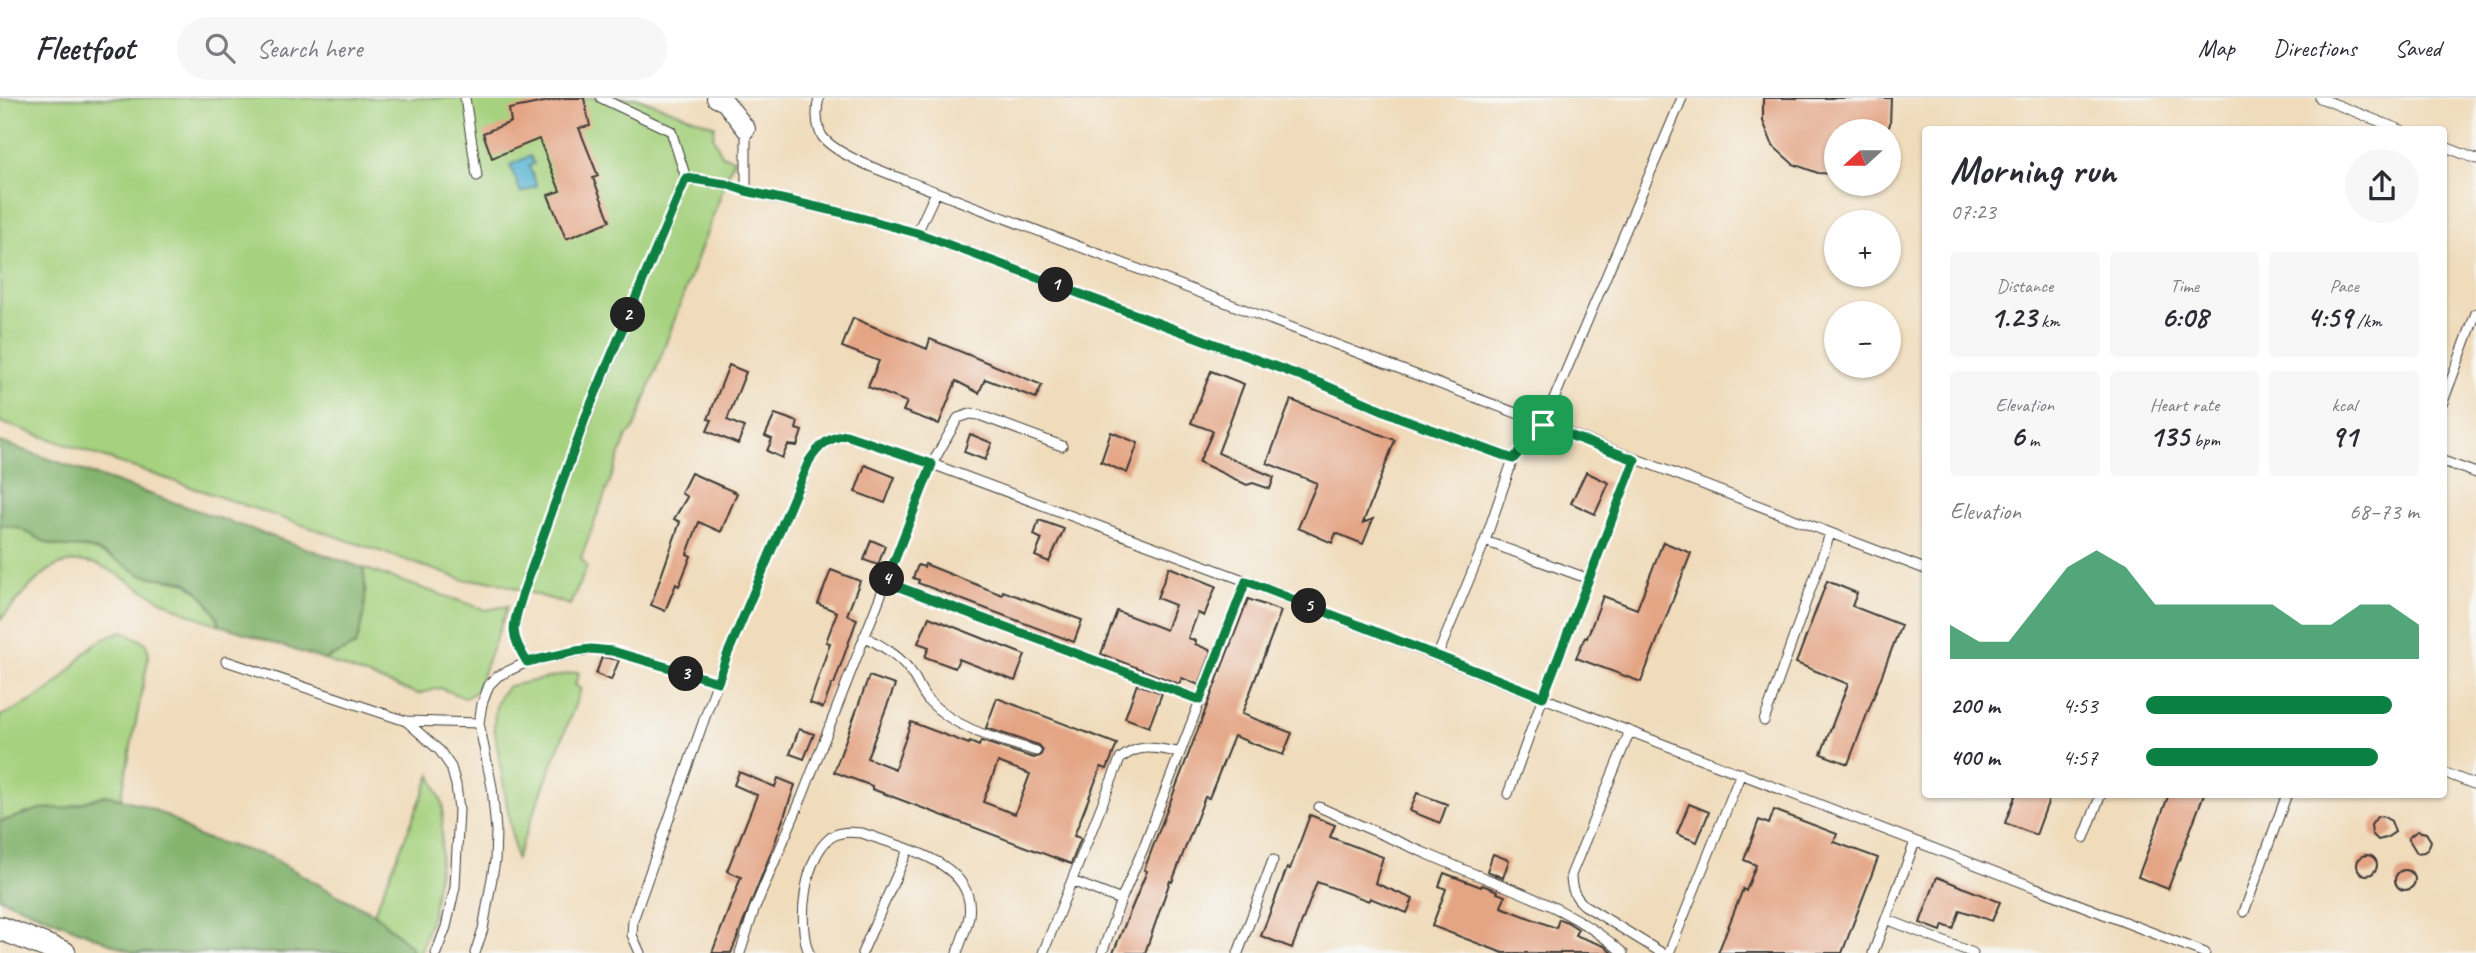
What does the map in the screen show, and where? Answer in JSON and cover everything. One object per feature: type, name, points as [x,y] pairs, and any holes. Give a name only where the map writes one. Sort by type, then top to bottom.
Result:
[{"type":"street","points":[[716,98],[725,102],[746,129]]},
{"type":"street","points":[[0,928],[64,953]]},
{"type":"lane","points":[[468,98],[477,176]]},
{"type":"lane","points":[[527,662],[513,634],[521,598],[586,416],[686,178],[671,131],[601,98]]},
{"type":"lane","points":[[819,98],[819,130],[835,150],[936,192],[1922,568]]},
{"type":"lane","points":[[1437,657],[1485,541],[1513,459],[1543,425],[1682,98]]},
{"type":"lane","points":[[2320,98],[2391,126]]},
{"type":"lane","points":[[746,129],[746,191]]},
{"type":"lane","points":[[2447,148],[2476,159]]},
{"type":"lane","points":[[686,178],[726,184],[917,233],[1322,384],[1401,418],[1513,459]]},
{"type":"lane","points":[[917,233],[936,192]]},
{"type":"lane","points":[[2447,391],[2476,313]]},
{"type":"lane","points":[[740,953],[754,910],[802,797],[932,464],[958,418],[970,414],[979,415],[1062,446]]},
{"type":"lane","points":[[640,953],[632,935],[633,920],[726,658],[809,461],[819,446],[834,437],[846,435],[932,464],[1246,581],[2205,953]]},
{"type":"lane","points":[[1508,794],[1635,460]]},
{"type":"lane","points":[[2447,462],[2476,473]]},
{"type":"lane","points":[[1764,721],[1830,534]]},
{"type":"lane","points":[[1485,541],[1589,579]]},
{"type":"lane","points":[[1102,953],[1246,581]]},
{"type":"lane","points":[[886,582],[1200,700]]},
{"type":"lane","points":[[864,636],[892,652],[909,668],[927,699],[951,720],[977,732],[1036,751]]},
{"type":"lane","points":[[475,953],[483,929],[495,861],[496,830],[492,787],[479,723],[489,685],[498,677],[527,662],[591,649],[612,651],[718,682]]},
{"type":"lane","points":[[226,661],[405,721],[479,723]]},
{"type":"lane","points":[[405,721],[440,751],[451,768],[460,810],[455,887],[446,927],[436,953]]},
{"type":"lane","points":[[1630,731],[1571,875],[1571,884],[1577,899],[1584,905],[1662,953]]},
{"type":"lane","points":[[1043,953],[1120,759],[1131,750],[1143,747],[1180,752]]},
{"type":"lane","points":[[1669,953],[1741,773]]},
{"type":"lane","points":[[2447,774],[2476,785]]},
{"type":"lane","points":[[2084,838],[2099,798]]},
{"type":"lane","points":[[2244,912],[2286,798]]},
{"type":"lane","points":[[1319,807],[1553,905],[1597,931],[1623,953]]},
{"type":"lane","points":[[809,953],[802,925],[803,903],[814,860],[821,847],[831,837],[842,832],[862,833],[940,862],[954,872],[966,890],[970,915],[957,953]]},
{"type":"lane","points":[[1873,953],[1915,842]]},
{"type":"lane","points":[[862,953],[908,850]]},
{"type":"lane","points":[[1238,953],[1273,860]]},
{"type":"lane","points":[[1072,881],[1121,900]]},
{"type":"lane","points":[[1886,919],[1973,953]]},
{"type":"green space","points":[[0,98],[638,98],[715,126],[713,136],[722,155],[734,159],[634,429],[627,436],[581,558],[587,567],[570,605],[493,581],[464,580],[0,422]]},
{"type":"green space","points":[[0,442],[363,568],[364,607],[356,645],[324,660],[220,625],[207,602],[188,583],[177,579],[146,576],[99,551],[55,546],[20,529],[0,526]]},
{"type":"green space","points":[[0,526],[23,530],[52,545],[91,549],[120,561],[142,575],[187,583],[202,596],[217,616],[220,625],[173,606],[106,568],[84,562],[72,562],[51,569],[35,581],[0,620]]},
{"type":"green space","points":[[363,568],[486,610],[508,606],[476,692],[465,698],[440,688],[418,694],[324,660],[356,645],[364,607]]},
{"type":"green space","points":[[123,631],[146,643],[149,655],[121,798],[105,795],[66,808],[40,809],[0,822],[0,716],[46,692],[93,645]]},
{"type":"green space","points":[[579,673],[575,685],[581,689],[516,859],[494,727],[497,704],[501,694],[509,686]]},
{"type":"green space","points":[[431,775],[443,805],[441,854],[433,911],[420,953],[413,953],[410,946],[374,913]]},
{"type":"green space","points":[[105,795],[158,812],[197,836],[270,857],[374,913],[410,946],[413,953],[134,953],[0,898],[0,822],[40,809],[66,808]]},
{"type":"water","points":[[530,156],[534,164],[529,166],[537,186],[521,193],[510,165]]},
{"type":"building","points":[[564,98],[584,98],[590,126],[579,128],[598,176],[593,178],[610,221],[566,239],[548,195],[560,191],[539,139],[492,158],[483,133],[511,122],[509,109]]},
{"type":"building","points":[[1763,98],[1891,98],[1890,119],[1824,119],[1824,173],[1793,164],[1773,146],[1763,121]]},
{"type":"building","points":[[853,318],[927,349],[930,339],[1042,385],[1036,398],[985,379],[979,393],[956,381],[939,424],[903,411],[907,402],[868,387],[879,361],[842,347]]},
{"type":"building","points":[[729,365],[746,372],[727,420],[744,427],[738,444],[707,431],[712,420],[708,419]]},
{"type":"building","points":[[1211,371],[1244,384],[1218,453],[1274,477],[1270,489],[1253,483],[1247,485],[1199,462],[1213,431],[1191,423]]},
{"type":"building","points":[[1291,400],[1395,440],[1363,523],[1373,519],[1363,544],[1336,533],[1332,543],[1298,528],[1317,483],[1267,463]]},
{"type":"building","points":[[775,414],[798,422],[796,429],[802,431],[797,446],[788,445],[782,458],[767,451],[772,439],[765,436]]},
{"type":"building","points":[[1111,432],[1138,443],[1127,473],[1101,462]]},
{"type":"building","points":[[970,434],[992,443],[985,460],[964,452]]},
{"type":"building","points":[[865,465],[895,477],[885,503],[855,492]]},
{"type":"building","points":[[1586,472],[1609,483],[1595,514],[1571,503]]},
{"type":"building","points":[[691,473],[737,493],[721,532],[699,522],[687,554],[691,556],[665,611],[651,605],[680,522],[674,519],[687,497],[681,493]]},
{"type":"building","points":[[1039,520],[1064,529],[1049,562],[1035,556],[1042,539],[1034,535]]},
{"type":"building","points":[[871,540],[885,546],[878,565],[864,560]]},
{"type":"building","points":[[1663,542],[1691,553],[1641,682],[1576,658],[1603,596],[1637,609]]},
{"type":"building","points":[[925,564],[1002,595],[1003,591],[1082,620],[1074,642],[918,583],[919,580],[913,578],[918,565],[924,567]]},
{"type":"building","points":[[1169,567],[1216,586],[1204,616],[1198,613],[1188,638],[1212,651],[1199,685],[1182,678],[1179,684],[1101,654],[1117,611],[1166,630],[1175,605],[1157,598]]},
{"type":"building","points":[[831,570],[860,581],[847,615],[857,619],[823,708],[810,703],[830,643],[826,642],[837,612],[818,604]]},
{"type":"building","points":[[1827,581],[1857,593],[1852,606],[1901,625],[1848,764],[1821,754],[1848,684],[1796,663]]},
{"type":"building","points":[[1248,599],[1281,611],[1242,714],[1292,733],[1283,755],[1234,736],[1209,798],[1205,797],[1172,882],[1170,881],[1145,953],[1113,953],[1147,871],[1144,870]]},
{"type":"building","points":[[929,617],[1025,655],[1015,681],[959,659],[955,668],[925,657],[929,647],[918,643]]},
{"type":"building","points":[[602,657],[619,660],[611,680],[596,674]]},
{"type":"building","points":[[869,676],[895,685],[867,758],[895,769],[911,722],[969,744],[970,742],[979,746],[981,741],[1034,758],[1040,756],[1043,750],[1039,745],[986,728],[997,698],[1117,744],[1107,769],[1101,767],[1074,836],[1081,838],[1071,864],[834,772]],"holes":[[[998,762],[1030,774],[1015,814],[983,802]]]},
{"type":"building","points":[[1137,684],[1162,693],[1149,727],[1125,718]]},
{"type":"building","points":[[799,729],[814,734],[804,759],[790,754]]},
{"type":"building","points":[[739,772],[775,787],[778,778],[795,785],[731,953],[712,953],[741,877],[727,871],[757,795],[734,785]]},
{"type":"building","points":[[1417,793],[1447,804],[1440,823],[1410,811]]},
{"type":"building","points":[[2014,798],[2050,798],[2036,835],[2005,823]]},
{"type":"building","points":[[2168,798],[2202,798],[2168,889],[2138,877]]},
{"type":"building","points":[[1689,804],[1709,812],[1697,842],[1677,834]]},
{"type":"building","points":[[1774,810],[1837,834],[1834,842],[1878,858],[1842,953],[1718,953],[1743,889],[1746,891],[1756,865],[1744,860],[1759,820],[1769,824]]},
{"type":"building","points":[[1310,815],[1335,825],[1330,837],[1383,857],[1375,883],[1413,899],[1407,913],[1370,898],[1369,901],[1317,882],[1292,948],[1261,936]]},
{"type":"building","points":[[2382,816],[2391,821],[2395,832],[2378,840],[2372,834],[2371,825],[2377,817]]},
{"type":"building","points":[[2417,831],[2426,833],[2431,841],[2424,852],[2417,853],[2408,838]]},
{"type":"building","points":[[1493,854],[1509,860],[1503,878],[1487,871]]},
{"type":"building","points":[[2367,855],[2374,858],[2377,865],[2374,872],[2367,875],[2360,872],[2357,865],[2360,858]]},
{"type":"building","points":[[2401,870],[2409,870],[2415,880],[2409,890],[2401,890],[2395,884],[2395,876]]},
{"type":"building","points":[[1444,873],[1498,891],[1497,893],[1505,896],[1501,907],[1556,928],[1559,919],[1567,922],[1578,929],[1575,935],[1604,946],[1612,953],[1503,953],[1432,926],[1446,889],[1439,886]]},
{"type":"building","points":[[1937,877],[2000,902],[1992,921],[1960,910],[1953,929],[1943,925],[1941,931],[1920,923]]},
{"type":"route","points":[[686,178],[726,184],[917,233],[1322,384],[1401,418],[1513,459],[1543,425],[1635,460],[1543,697],[1246,581],[1200,700],[965,612],[886,582],[932,464],[846,435],[834,437],[819,446],[809,461],[718,682],[612,651],[591,649],[527,662],[513,634],[514,620],[523,593],[586,416],[686,178]]}]
